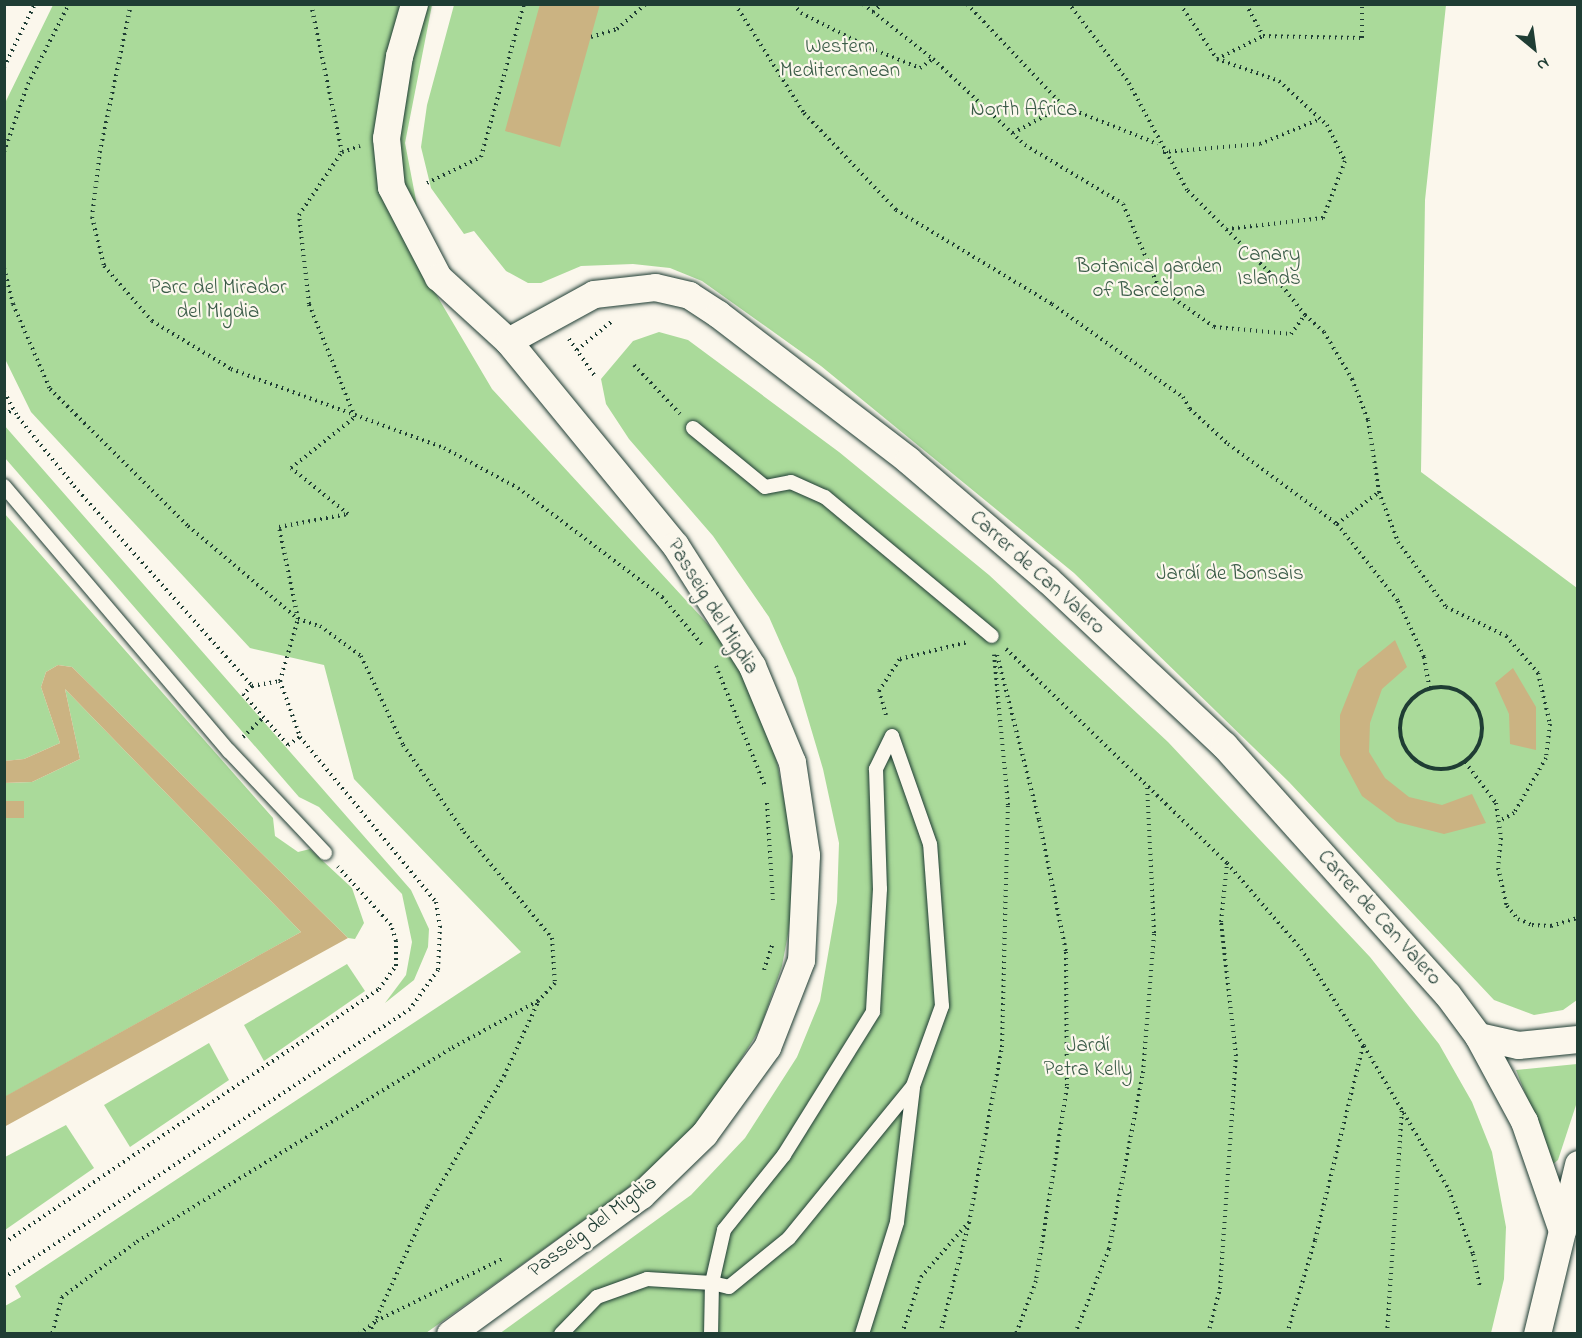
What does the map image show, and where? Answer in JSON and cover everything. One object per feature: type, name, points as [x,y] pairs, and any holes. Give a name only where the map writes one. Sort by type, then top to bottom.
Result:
[{"type":"street","name":"Passeig del Migdia","points":[[414,4],[399,56],[386,138],[391,187],[438,277],[508,341],[675,545],[752,666],[792,762],[807,855],[801,960],[767,1047],[704,1134],[641,1195],[450,1334]]},
{"type":"street","name":"Carrer de Can Valero","points":[[508,341],[577,302],[613,291],[655,287],[689,296],[718,314],[934,482],[1047,579],[1224,745],[1447,994],[1478,1036],[1524,1121],[1562,1231]]},
{"type":"street","points":[[1478,1036],[1518,1045],[1578,1039]]},
{"type":"street","points":[[1537,1334],[1578,1164]]},
{"type":"lane","points":[[693,428],[765,487],[791,482],[825,497],[992,636]]},
{"type":"lane","points":[[4,486],[229,751],[325,853]]},
{"type":"lane","points":[[862,1334],[897,1222],[913,1086],[942,1006],[930,844],[892,736]]},
{"type":"lane","points":[[711,1334],[712,1283],[724,1230],[784,1155],[873,1012],[880,889],[876,769],[892,736]]},
{"type":"lane","points":[[561,1334],[597,1297],[647,1279],[712,1283],[729,1287],[789,1238],[913,1086]]},
{"type":"path","points":[[4,67],[35,4]]},
{"type":"path","points":[[4,152],[28,84],[69,4]]},
{"type":"path","points":[[131,4],[100,151],[92,217],[104,266],[152,321],[231,369],[355,417],[444,448],[518,488],[663,597],[711,656],[747,735],[767,791],[774,905]]},
{"type":"path","points":[[311,4],[342,152],[299,215],[306,282],[309,304],[355,417]]},
{"type":"path","points":[[427,183],[481,157],[524,4]]},
{"type":"path","points":[[591,37],[617,29],[646,4]]},
{"type":"path","points":[[735,4],[804,113],[896,210],[1052,304],[1183,397],[1190,409],[1227,444],[1337,524],[1398,601],[1424,657],[1430,690]]},
{"type":"path","points":[[792,4],[801,13],[870,48],[920,68],[933,59]]},
{"type":"path","points":[[863,4],[933,59],[1013,134],[1054,164],[1123,204],[1159,288],[1214,327],[1290,333],[1305,315]]},
{"type":"path","points":[[873,12],[882,4]]},
{"type":"path","points":[[967,4],[1063,106],[1160,145]]},
{"type":"path","points":[[1069,4],[1127,80],[1163,152],[1187,190],[1227,229],[1305,315],[1324,332],[1352,379],[1368,420],[1379,492],[1398,542],[1446,607],[1506,636],[1524,652],[1541,681],[1550,724],[1546,758],[1514,813],[1498,822]]},
{"type":"path","points":[[1180,4],[1217,59],[1279,81],[1320,119],[1345,161],[1323,218],[1227,229]]},
{"type":"path","points":[[1246,4],[1263,36]]},
{"type":"path","points":[[1217,59],[1263,36],[1362,38],[1362,4]]},
{"type":"path","points":[[1013,134],[1063,106]]},
{"type":"path","points":[[1163,152],[1260,144],[1320,119]]},
{"type":"path","points":[[4,268],[13,304],[50,389],[188,526],[298,619],[320,626],[361,656],[403,745],[464,831],[552,938],[555,983],[538,1001],[450,1049],[135,1243],[62,1296],[52,1334]]},
{"type":"path","points":[[577,350],[611,321],[622,318]]},
{"type":"path","points":[[566,335],[594,375]]},
{"type":"path","points":[[633,365],[693,428]]},
{"type":"path","points":[[4,392],[14,409],[74,486],[252,686]]},
{"type":"path","points":[[4,415],[14,409]]},
{"type":"path","points":[[4,1278],[410,1010],[438,970],[440,927],[436,902],[300,737],[280,681],[298,619],[279,527],[348,514],[291,468],[355,417]]},
{"type":"path","points":[[1337,524],[1379,492]]},
{"type":"path","points":[[892,736],[879,691],[900,659],[992,636]]},
{"type":"path","points":[[992,636],[1227,863],[1301,949],[1364,1046],[1449,1190],[1473,1254],[1480,1287]]},
{"type":"path","points":[[940,1334],[969,1223],[1002,1047],[1008,805],[992,636]]},
{"type":"path","points":[[992,636],[1039,820],[1066,952],[1067,1087],[1036,1281],[1016,1334]]},
{"type":"path","points":[[280,681],[252,686],[243,694],[288,745],[300,737]]},
{"type":"path","points":[[1430,690],[1459,691],[1470,698],[1480,714],[1482,737],[1465,762],[1451,769],[1427,767],[1416,762],[1403,746],[1400,733],[1405,708],[1421,692],[1430,690]]},
{"type":"path","points":[[229,751],[264,717]]},
{"type":"path","points":[[1465,762],[1496,803],[1501,890],[1518,919],[1551,926],[1578,918]]},
{"type":"path","points":[[1075,1334],[1109,1249],[1143,1073],[1154,933],[1147,786]]},
{"type":"path","points":[[4,1243],[379,989],[396,966],[396,941],[391,925],[325,853]]},
{"type":"path","points":[[1208,1334],[1220,1289],[1236,1056],[1221,922],[1227,863]]},
{"type":"path","points":[[762,978],[774,937]]},
{"type":"path","points":[[369,1334],[428,1206],[504,1076],[538,1001]]},
{"type":"path","points":[[1287,1334],[1316,1240],[1364,1046]]},
{"type":"path","points":[[1387,1334],[1402,1109]]},
{"type":"path","points":[[902,1334],[921,1277],[969,1223]]},
{"type":"path","points":[[359,1334],[376,1321],[511,1254]]},
{"type":"green space","name":"Parc del Mirador del Migdia","points":[[53,5],[432,5],[405,143],[433,289],[492,389],[727,645],[755,701],[777,762],[790,830],[795,897],[782,966],[760,1029],[699,1126],[622,1193],[426,1333],[5,1334],[5,1306],[21,1297],[15,1286],[521,952],[354,779],[324,665],[250,648],[31,412],[5,359],[5,103]]},
{"type":"green space","name":"Botanical garden of Barcelona","points":[[454,5],[1446,5],[1425,200],[1421,472],[1577,588],[1577,1000],[1563,1010],[1534,1015],[1494,1000],[1289,782],[1074,573],[821,366],[702,281],[670,268],[633,264],[581,266],[541,283],[528,283],[506,271],[474,231],[464,234],[431,188],[421,147],[427,105]]},
{"type":"green space","name":"Jardí Petra Kelly","points":[[659,332],[688,340],[839,452],[989,575],[1168,742],[1370,957],[1439,1044],[1472,1102],[1492,1152],[1506,1227],[1504,1279],[1491,1333],[499,1334],[691,1195],[745,1138],[797,1057],[820,1001],[837,902],[839,843],[823,769],[796,678],[769,617],[713,536],[629,439],[606,404],[601,379],[633,341]]},
{"type":"green space","points":[[4,425],[411,890],[429,929],[428,947],[414,980],[385,1003],[406,975],[412,942],[402,894],[319,807],[299,797],[5,458]]},
{"type":"green space","points":[[4,513],[273,818],[275,836],[298,852],[310,849],[352,888],[364,923],[355,939],[348,938],[72,667],[58,665],[46,672],[41,687],[60,743],[24,759],[5,761]]},
{"type":"green space","points":[[65,689],[301,932],[5,1097],[5,783],[32,782],[80,759]]},
{"type":"green space","points":[[347,964],[365,991],[264,1061],[244,1025]]},
{"type":"green space","points":[[209,1043],[229,1080],[130,1147],[104,1105]]},
{"type":"green space","points":[[1577,1064],[1577,1102],[1558,1160],[1553,1164],[1516,1070]]},
{"type":"green space","points":[[66,1125],[94,1168],[5,1230],[5,1157]]},
{"type":"building","points":[[540,4],[600,4],[560,147],[505,131]]},
{"type":"building","points":[[1395,640],[1407,667],[1382,689],[1370,723],[1369,752],[1385,778],[1409,797],[1442,805],[1472,794],[1486,823],[1444,834],[1397,822],[1362,796],[1340,755],[1340,715],[1358,670]]},
{"type":"building","points":[[58,665],[72,667],[348,938],[4,1127],[4,1097],[301,932],[65,689],[80,759],[32,782],[4,783],[4,761],[24,759],[60,743],[41,687],[46,672]]},
{"type":"building","points":[[1513,668],[1536,707],[1536,750],[1510,744],[1509,714],[1495,683]]},
{"type":"building","points":[[4,801],[24,801],[24,818],[4,818]]},
{"type":"park label","name":"Western Mediterranean","points":[[840,59]]},
{"type":"park label","name":"North Africa","points":[[1024,110]]},
{"type":"park label","name":"Canary Islands","points":[[1269,267]]},
{"type":"park label","name":"Jardí de Bonsais","points":[[1230,574]]}]
